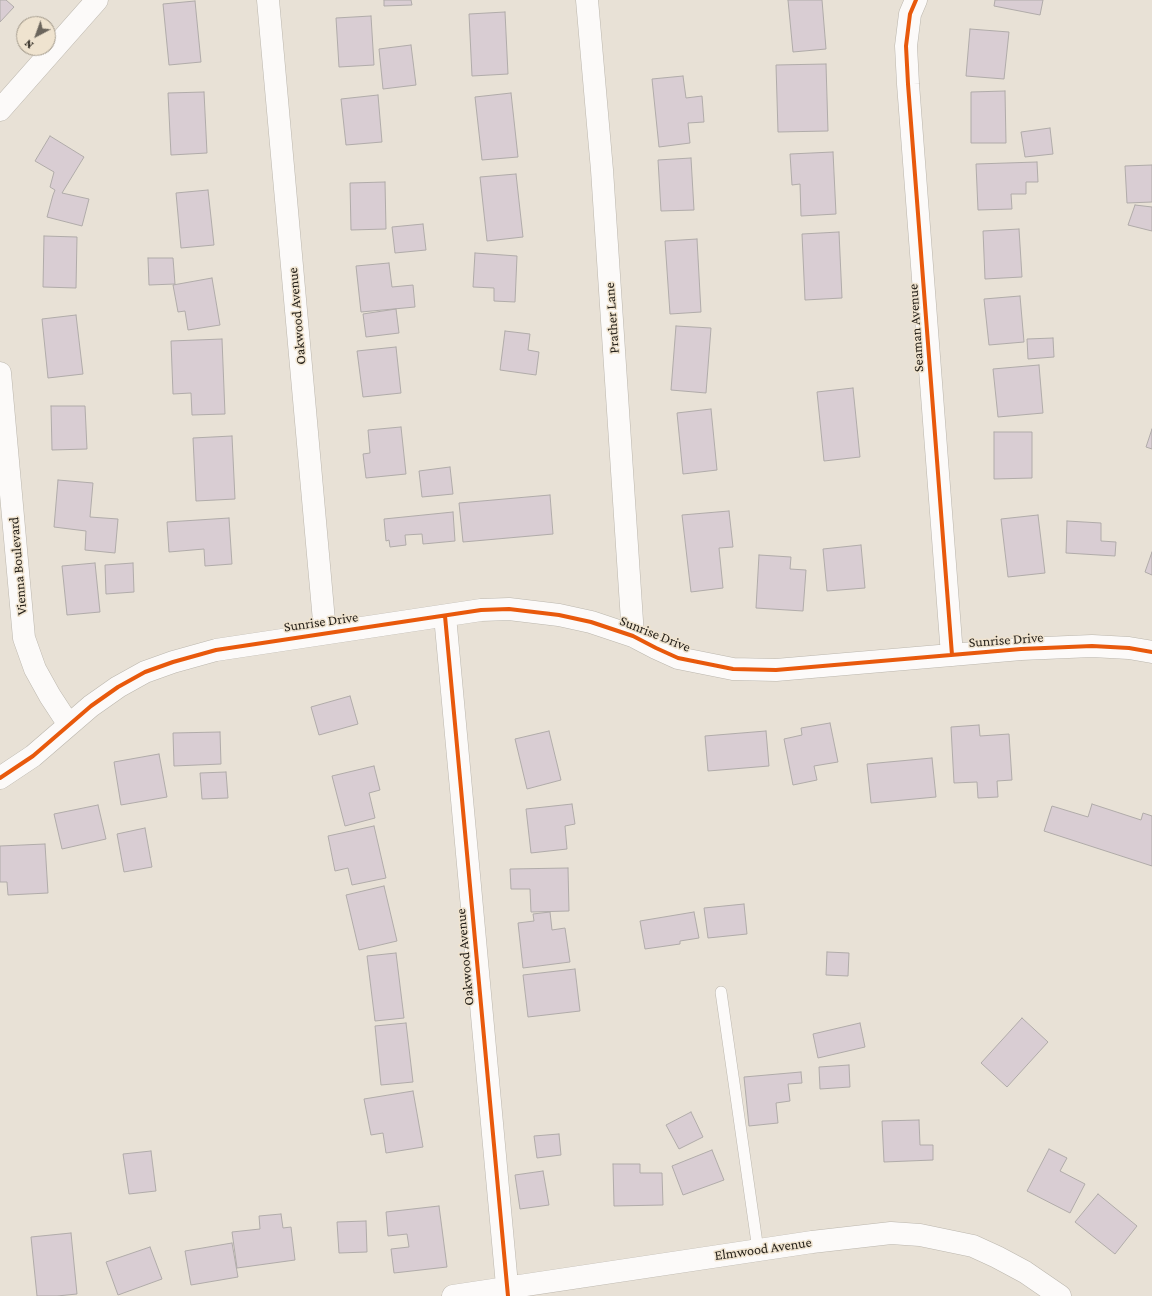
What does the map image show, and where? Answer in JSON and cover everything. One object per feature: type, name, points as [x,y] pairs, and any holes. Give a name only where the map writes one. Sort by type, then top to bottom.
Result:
[{"type":"street","points":[[0,110],[97,0]]},
{"type":"street","name":"Oakwood Avenue","points":[[268,0],[325,632]]},
{"type":"street","name":"Prather Lane","points":[[588,0],[602,170],[633,636]]},
{"type":"street","name":"Seaman Avenue","points":[[916,0],[910,14],[906,46],[908,84],[952,654]]},
{"type":"street","name":"Vienna Boulevard","points":[[0,373],[24,638],[35,669],[69,725]]},
{"type":"street","name":"Sunrise Drive","points":[[0,778],[33,756],[91,706],[118,687],[145,672],[173,662],[216,650],[325,632],[481,610],[509,609],[559,615],[591,622],[633,636],[678,658],[733,670],[776,670],[1021,649],[1092,646],[1129,648],[1152,652]]},
{"type":"street","name":"Oakwood Avenue","points":[[445,616],[507,1292]]},
{"type":"street","name":"Elmwood Avenue","points":[[453,1296],[507,1292],[758,1250],[891,1232],[947,1239],[973,1246],[997,1256],[1025,1272],[1060,1296]]},
{"type":"lane","points":[[721,992],[758,1250]]},
{"type":"building","points":[[0,0],[6,0],[14,7],[0,22]]},
{"type":"building","points":[[384,0],[411,0],[412,5],[384,6]]},
{"type":"building","points":[[788,0],[822,0],[826,49],[793,52]]},
{"type":"building","points":[[995,0],[1043,0],[1040,15],[994,6]]},
{"type":"building","points":[[195,1],[201,62],[169,65],[163,4]]},
{"type":"building","points":[[505,12],[508,74],[472,76],[469,14]]},
{"type":"building","points":[[371,16],[374,65],[339,67],[336,18]]},
{"type":"building","points":[[970,29],[1009,32],[1004,79],[966,76]]},
{"type":"building","points":[[411,45],[416,85],[383,89],[379,49]]},
{"type":"building","points":[[826,64],[828,131],[778,132],[776,65]]},
{"type":"building","points":[[683,76],[686,98],[702,96],[704,122],[688,123],[690,143],[659,147],[652,79]]},
{"type":"building","points":[[1005,91],[1006,143],[971,143],[971,92]]},
{"type":"building","points":[[204,92],[207,153],[171,155],[168,93]]},
{"type":"building","points":[[511,93],[518,157],[482,160],[475,97]]},
{"type":"building","points":[[378,95],[382,142],[346,145],[341,99]]},
{"type":"building","points":[[1050,128],[1053,154],[1025,157],[1021,132]]},
{"type":"building","points":[[50,136],[84,157],[62,193],[89,199],[82,226],[47,217],[55,190],[50,187],[54,172],[35,161]]},
{"type":"building","points":[[833,152],[836,214],[801,216],[800,184],[792,185],[790,154]]},
{"type":"building","points":[[691,158],[694,210],[661,211],[658,160]]},
{"type":"building","points":[[1037,162],[1038,182],[1026,182],[1026,194],[1011,194],[1012,209],[978,210],[976,164]]},
{"type":"building","points":[[1152,165],[1152,202],[1127,203],[1125,166]]},
{"type":"building","points":[[516,174],[523,237],[487,241],[480,177]]},
{"type":"building","points":[[385,182],[386,229],[351,230],[350,183]]},
{"type":"building","points":[[208,190],[214,245],[181,248],[176,193]]},
{"type":"building","points":[[1135,205],[1152,207],[1152,231],[1128,225]]},
{"type":"building","points":[[423,224],[426,250],[395,253],[392,227]]},
{"type":"building","points":[[1019,229],[1022,277],[985,279],[983,231]]},
{"type":"building","points":[[839,232],[842,298],[805,300],[802,234]]},
{"type":"building","points":[[44,236],[77,237],[76,288],[43,287]]},
{"type":"building","points":[[697,239],[701,312],[670,314],[665,241]]},
{"type":"building","points":[[475,253],[517,256],[515,302],[494,301],[494,288],[473,287]]},
{"type":"building","points":[[148,258],[173,258],[175,284],[149,285]]},
{"type":"building","points":[[389,263],[392,287],[413,285],[415,307],[361,312],[356,266]]},
{"type":"building","points":[[212,278],[220,325],[188,330],[185,311],[178,312],[173,285]]},
{"type":"building","points":[[1020,296],[1024,342],[989,345],[984,299]]},
{"type":"building","points":[[396,309],[399,333],[366,337],[363,314]]},
{"type":"building","points":[[76,315],[83,374],[48,378],[42,319]]},
{"type":"building","points":[[676,326],[711,328],[706,393],[671,390]]},
{"type":"building","points":[[505,331],[530,334],[528,350],[539,352],[536,375],[500,370]]},
{"type":"building","points":[[1053,338],[1054,357],[1028,359],[1027,339]]},
{"type":"building","points":[[222,339],[225,414],[192,415],[191,393],[173,394],[171,341]]},
{"type":"building","points":[[396,347],[401,393],[363,397],[357,351]]},
{"type":"building","points":[[1039,365],[1043,413],[998,417],[993,369]]},
{"type":"building","points":[[853,388],[860,457],[824,461],[817,392]]},
{"type":"building","points":[[51,406],[85,406],[87,449],[52,450]]},
{"type":"building","points":[[711,409],[717,470],[683,474],[677,413]]},
{"type":"building","points":[[401,427],[406,474],[366,478],[363,454],[370,453],[368,430]]},
{"type":"building","points":[[1152,429],[1152,449],[1146,447]]},
{"type":"building","points":[[994,432],[1032,432],[1032,478],[994,479]]},
{"type":"building","points":[[232,436],[235,499],[196,501],[193,438]]},
{"type":"building","points":[[450,467],[453,494],[422,497],[419,471]]},
{"type":"building","points":[[58,480],[93,483],[90,517],[118,519],[115,553],[85,550],[86,531],[54,527]]},
{"type":"building","points":[[550,495],[553,534],[463,542],[459,503]]},
{"type":"building","points":[[729,511],[733,547],[719,548],[723,588],[691,592],[682,515]]},
{"type":"building","points":[[453,512],[455,541],[423,544],[422,534],[405,535],[406,545],[390,547],[389,540],[386,541],[384,519]]},
{"type":"building","points":[[1038,515],[1045,573],[1008,577],[1001,519]]},
{"type":"building","points":[[229,518],[232,564],[205,566],[204,549],[169,552],[167,522]]},
{"type":"building","points":[[1067,521],[1101,523],[1101,541],[1116,542],[1115,556],[1066,553]]},
{"type":"building","points":[[861,545],[865,588],[827,591],[823,549]]},
{"type":"building","points":[[1152,552],[1152,575],[1145,572]]},
{"type":"building","points":[[759,555],[791,557],[790,569],[806,570],[803,611],[756,608]]},
{"type":"building","points":[[95,563],[100,612],[67,615],[62,566]]},
{"type":"building","points":[[133,563],[134,592],[106,594],[105,565]]},
{"type":"building","points":[[350,696],[358,724],[319,735],[311,707]]},
{"type":"building","points":[[830,723],[838,762],[814,766],[817,780],[793,785],[784,739],[802,735],[801,728]]},
{"type":"building","points":[[979,725],[980,736],[1009,734],[1012,780],[997,781],[998,797],[978,798],[977,782],[954,783],[951,727]]},
{"type":"building","points":[[549,731],[561,780],[527,789],[515,739]]},
{"type":"building","points":[[766,731],[769,766],[708,771],[705,736]]},
{"type":"building","points":[[220,732],[221,764],[174,766],[173,733]]},
{"type":"building","points":[[159,754],[167,797],[121,805],[114,762]]},
{"type":"building","points":[[932,758],[936,797],[871,803],[867,764]]},
{"type":"building","points":[[374,766],[380,790],[369,793],[375,818],[345,826],[332,776]]},
{"type":"building","points":[[226,772],[228,798],[202,799],[200,773]]},
{"type":"building","points":[[572,804],[575,824],[565,826],[567,849],[531,853],[526,809]]},
{"type":"building","points":[[1092,804],[1141,820],[1143,813],[1152,816],[1152,866],[1044,831],[1052,806],[1088,817]]},
{"type":"building","points":[[98,805],[106,839],[62,849],[54,814]]},
{"type":"building","points":[[374,826],[386,878],[352,885],[348,868],[335,871],[328,836]]},
{"type":"building","points":[[145,828],[152,867],[124,872],[117,834]]},
{"type":"building","points":[[45,844],[48,893],[8,895],[7,882],[0,882],[0,846]]},
{"type":"building","points":[[568,868],[569,911],[531,912],[530,889],[511,889],[510,869]]},
{"type":"building","points":[[384,886],[397,941],[359,950],[346,895]]},
{"type":"building","points":[[744,904],[747,934],[708,938],[704,908]]},
{"type":"building","points":[[550,912],[552,930],[565,928],[570,962],[523,968],[518,923],[534,921],[533,914]]},
{"type":"building","points":[[694,912],[699,938],[680,941],[680,944],[645,949],[640,921]]},
{"type":"building","points":[[827,952],[849,953],[848,976],[826,975]]},
{"type":"building","points":[[396,953],[404,1018],[375,1021],[367,956]]},
{"type":"building","points":[[575,969],[580,1011],[528,1017],[523,975]]},
{"type":"building","points":[[1022,1018],[1048,1042],[1007,1087],[981,1063]]},
{"type":"building","points":[[406,1023],[413,1082],[381,1085],[375,1026]]},
{"type":"building","points":[[860,1023],[865,1047],[818,1058],[813,1034]]},
{"type":"building","points":[[849,1065],[850,1087],[820,1089],[819,1067]]},
{"type":"building","points":[[801,1072],[802,1083],[788,1084],[790,1101],[776,1103],[778,1123],[749,1126],[744,1077]]},
{"type":"building","points":[[413,1091],[423,1147],[386,1153],[383,1133],[371,1135],[364,1099]]},
{"type":"building","points":[[691,1112],[703,1137],[679,1149],[666,1125]]},
{"type":"building","points":[[919,1120],[920,1145],[933,1145],[933,1160],[884,1162],[882,1121]]},
{"type":"building","points":[[559,1134],[561,1155],[537,1158],[534,1136]]},
{"type":"building","points":[[1049,1149],[1067,1158],[1060,1171],[1085,1184],[1070,1213],[1027,1191]]},
{"type":"building","points":[[712,1150],[724,1180],[683,1195],[672,1166]]},
{"type":"building","points":[[151,1151],[156,1191],[129,1194],[123,1154]]},
{"type":"building","points":[[613,1164],[640,1164],[640,1173],[662,1173],[663,1205],[614,1206]]},
{"type":"building","points":[[543,1171],[549,1205],[520,1209],[515,1175]]},
{"type":"building","points":[[1098,1194],[1137,1226],[1115,1254],[1075,1222]]},
{"type":"building","points":[[439,1206],[447,1267],[394,1273],[391,1249],[409,1247],[407,1234],[388,1236],[386,1212]]},
{"type":"building","points":[[281,1214],[283,1228],[291,1227],[295,1260],[237,1268],[232,1232],[260,1229],[259,1216]]},
{"type":"building","points":[[366,1221],[367,1252],[339,1253],[337,1222]]},
{"type":"building","points":[[71,1233],[77,1294],[37,1296],[31,1237]]},
{"type":"building","points":[[232,1243],[238,1277],[191,1285],[185,1251]]},
{"type":"building","points":[[150,1247],[162,1279],[118,1295],[106,1262]]},
{"type":"cycle path","points":[[916,0],[910,14],[906,46],[908,84],[952,655]]},
{"type":"cycle path","points":[[0,778],[33,756],[91,706],[118,687],[145,672],[173,662],[216,650],[481,610],[509,609],[559,615],[591,622],[633,636],[678,658],[733,669],[776,670],[1021,649],[1092,646],[1129,648],[1152,652]]},
{"type":"cycle path","points":[[445,616],[508,1296]]}]
